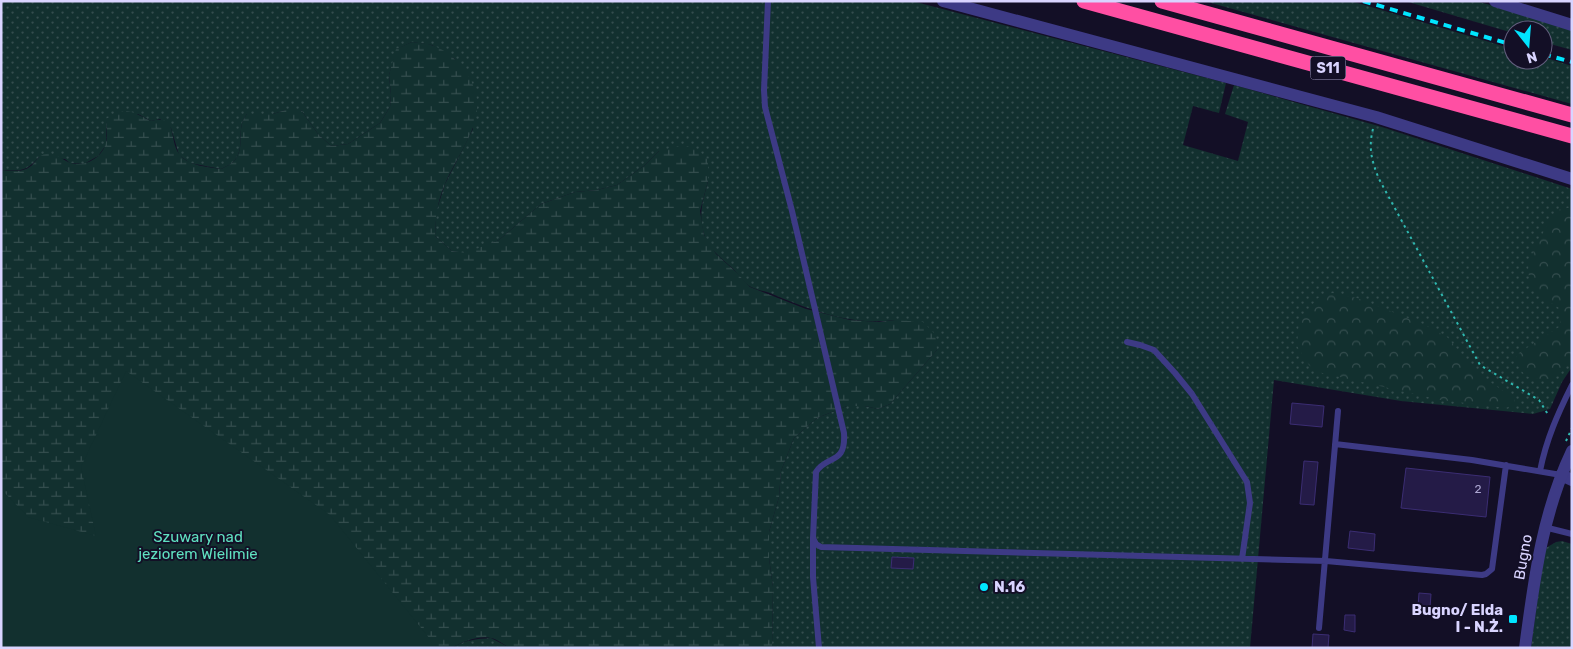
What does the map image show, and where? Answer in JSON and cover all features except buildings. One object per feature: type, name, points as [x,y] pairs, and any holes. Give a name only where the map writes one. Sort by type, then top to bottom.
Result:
[{"type":"highway","name":"S11","points":[[1084,1],[1572,136]]},
{"type":"highway","name":"S11","points":[[1162,1],[1572,115]]},
{"type":"street","points":[[942,1],[1376,117],[1572,179]]},
{"type":"street","points":[[1495,1],[1572,25]]},
{"type":"street","name":"Bugno","points":[[1525,648],[1544,527],[1550,505],[1566,477],[1572,452]]},
{"type":"lane","points":[[768,1],[765,107],[792,211],[845,442],[842,452],[837,458],[819,467],[816,472],[813,577],[820,648]]},
{"type":"lane","points":[[1127,342],[1154,350],[1175,374],[1192,394],[1248,482],[1250,503],[1242,559]]},
{"type":"lane","points":[[1540,471],[1553,423],[1572,385]]},
{"type":"lane","points":[[1319,628],[1338,411]]},
{"type":"lane","points":[[1335,444],[1472,460],[1566,477]]},
{"type":"lane","points":[[813,538],[820,547],[1326,561],[1486,574],[1492,569],[1506,465]]},
{"type":"lane","points":[[1544,527],[1572,534]]},
{"type":"path","points":[[1376,117],[1370,147],[1379,179],[1480,365],[1539,400],[1553,423]]},
{"type":"green space","points":[[1,1],[912,1],[1226,83],[1219,113],[1193,106],[1183,145],[1238,161],[1248,122],[1225,114],[1234,85],[1382,127],[1572,189],[1572,367],[1562,382],[1550,409],[1533,414],[1401,401],[1274,380],[1250,648],[772,648],[773,587],[769,558],[769,532],[779,497],[781,471],[794,438],[817,418],[847,406],[865,406],[878,409],[890,404],[937,350],[895,320],[863,321],[847,319],[816,311],[748,285],[733,268],[714,252],[706,239],[702,227],[701,213],[708,181],[659,151],[645,165],[617,185],[597,190],[575,192],[541,204],[499,240],[466,254],[452,251],[435,236],[436,212],[445,184],[473,129],[455,59],[432,45],[412,42],[397,49],[389,75],[390,107],[380,123],[348,144],[331,146],[318,134],[301,110],[285,110],[273,114],[247,114],[243,120],[238,155],[232,163],[221,169],[190,163],[179,155],[171,128],[160,119],[151,121],[138,114],[107,119],[106,145],[98,156],[84,164],[70,163],[65,159],[39,157],[30,166],[22,170],[1,170]]},
{"type":"green space","points":[[1204,1],[1351,1],[1503,46],[1503,70],[1553,70],[1553,60],[1572,66],[1572,104]]},
{"type":"green space","points":[[1405,1],[1476,1],[1544,20],[1503,20],[1503,30]]},
{"type":"green space","points":[[1553,23],[1572,28],[1572,50],[1553,45]]},
{"type":"green space","points":[[412,42],[435,46],[452,57],[462,67],[472,83],[477,98],[477,112],[468,140],[445,184],[437,209],[435,236],[452,251],[466,253],[499,240],[541,204],[575,192],[597,190],[617,185],[645,165],[659,151],[675,147],[694,147],[708,159],[708,181],[700,211],[704,235],[716,254],[750,287],[806,309],[850,320],[923,322],[935,334],[937,350],[890,404],[878,409],[865,406],[847,406],[817,418],[794,438],[781,471],[779,497],[769,532],[769,558],[773,587],[772,648],[510,648],[491,638],[482,637],[460,643],[452,648],[1,648],[1,170],[24,170],[46,154],[53,154],[76,164],[91,161],[103,151],[105,146],[107,136],[106,119],[124,111],[151,121],[166,121],[172,130],[174,143],[180,155],[188,162],[210,168],[221,169],[235,160],[240,149],[243,120],[247,114],[273,114],[285,110],[301,110],[318,134],[331,146],[348,144],[380,123],[390,107],[389,75],[396,49]]},
{"type":"green space","points":[[1572,207],[1572,360],[1558,376],[1543,379],[1532,378],[1522,372],[1515,359],[1519,353],[1559,327],[1562,316],[1559,308],[1540,296],[1531,287],[1528,271],[1529,260],[1548,223],[1558,210]]},
{"type":"green space","points":[[1332,293],[1357,298],[1423,324],[1447,337],[1473,368],[1514,398],[1515,404],[1506,408],[1441,400],[1318,372],[1309,365],[1297,346],[1299,321],[1318,298]]},
{"type":"green space","name":"Szuwary nad jeziorem Wielimie","points":[[126,371],[330,515],[430,639],[433,648],[1,648],[1,489],[28,517],[96,536],[81,467]]},
{"type":"green space","points":[[1562,541],[1572,544],[1572,646],[1569,648],[1531,648],[1544,549],[1556,542]]},
{"type":"green space","points":[[491,638],[510,648],[452,648],[475,639]]},
{"type":"railway","points":[[1363,1],[1503,42]]},
{"type":"railway","points":[[1553,57],[1572,62]]},
{"type":"place","name":"N.16","points":[[984,587]]},
{"type":"place","name":"Bugno/ Elda I - N.Ż.","points":[[1513,619]]}]
